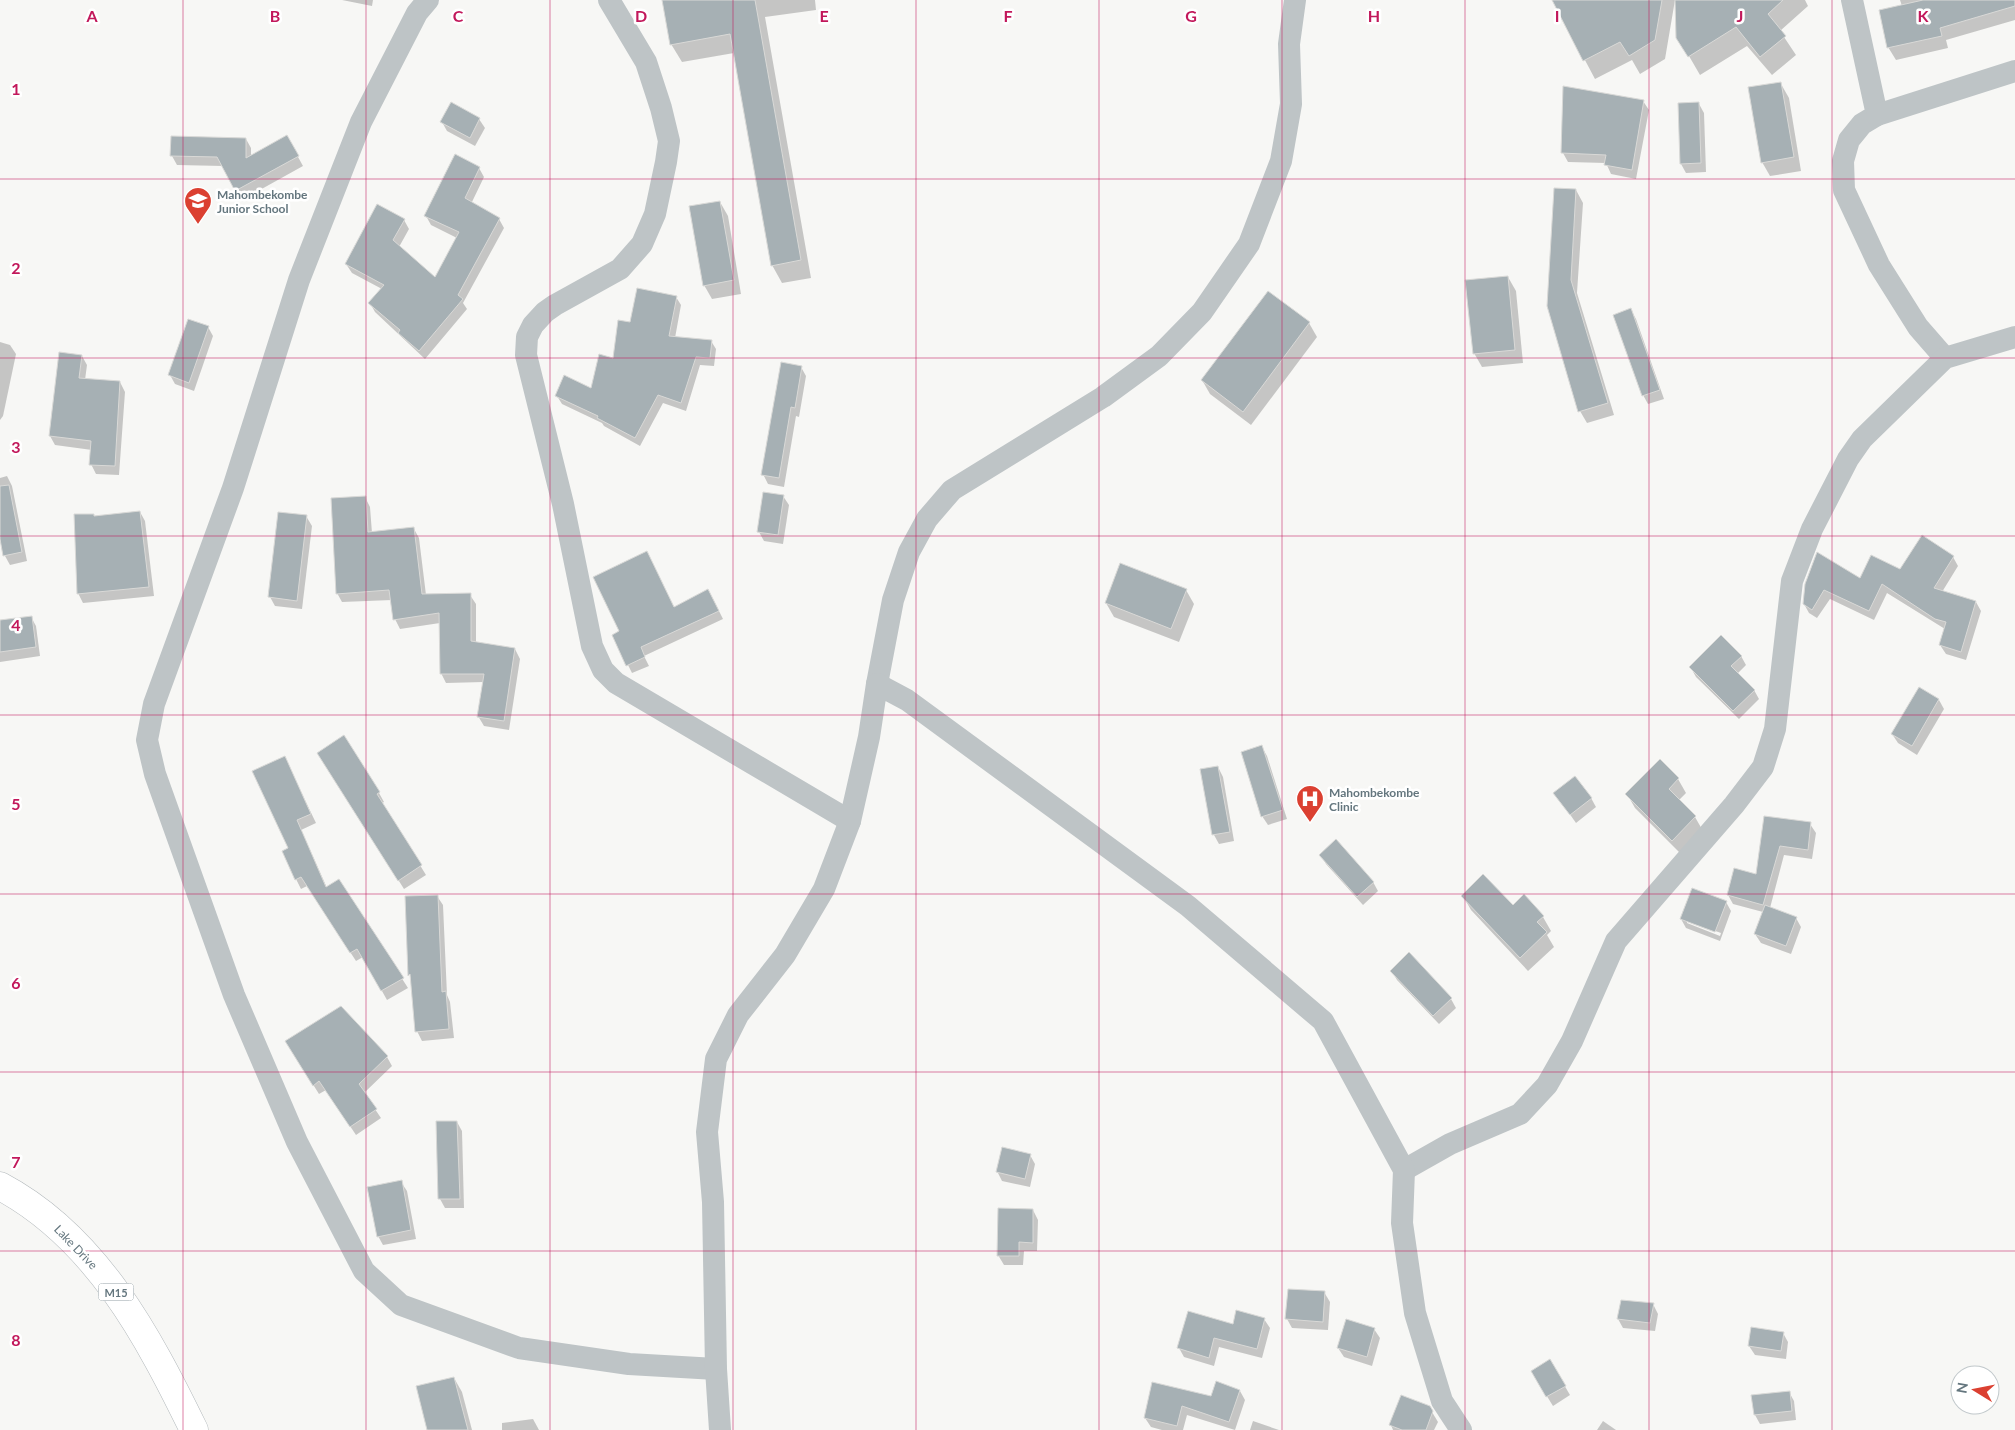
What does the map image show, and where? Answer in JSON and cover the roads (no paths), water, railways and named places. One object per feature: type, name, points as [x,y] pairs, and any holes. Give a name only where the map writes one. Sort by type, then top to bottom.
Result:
[{"type":"main road","name":"Lake Drive","points":[[0,1186],[50,1220],[85,1254],[107,1279],[126,1305],[148,1341],[194,1430]]},
{"type":"street","points":[[428,0],[417,13],[360,122],[299,280],[233,488],[154,704],[147,740],[155,774],[234,995],[297,1142],[364,1271],[401,1305],[519,1348],[629,1364],[716,1369]]},
{"type":"street","points":[[609,0],[646,62],[661,108],[669,141],[657,205],[642,244],[620,269],[545,312],[533,325],[527,338],[526,355],[563,504],[592,646],[603,670],[616,683],[850,821]]},
{"type":"street","points":[[720,1430],[716,1369],[713,1202],[707,1132],[716,1059],[738,1016],[785,955],[824,889],[850,821],[869,737],[893,600],[909,552],[927,519],[952,490],[1103,397],[1159,356],[1202,312],[1249,244],[1281,161],[1291,104],[1289,44],[1294,0]]},
{"type":"street","points":[[1852,0],[1877,115]]},
{"type":"street","points":[[1945,358],[1918,327],[1879,265],[1844,190],[1843,161],[1849,140],[1862,124],[1877,115],[2015,71]]},
{"type":"street","points":[[1404,1170],[1450,1144],[1520,1114],[1547,1085],[1572,1041],[1616,941],[1734,805],[1763,767],[1775,729],[1792,581],[1812,529],[1848,459],[1862,439],[1945,358],[2015,338]]},
{"type":"street","points":[[877,684],[907,700],[1188,906],[1323,1021],[1404,1170],[1402,1223],[1415,1314],[1442,1401],[1461,1430]]},
{"type":"place","name":"Mahombekombe Junior School","points":[[198,225]]},
{"type":"place","name":"Mahombekombe Clinic","points":[[1310,823]]}]
